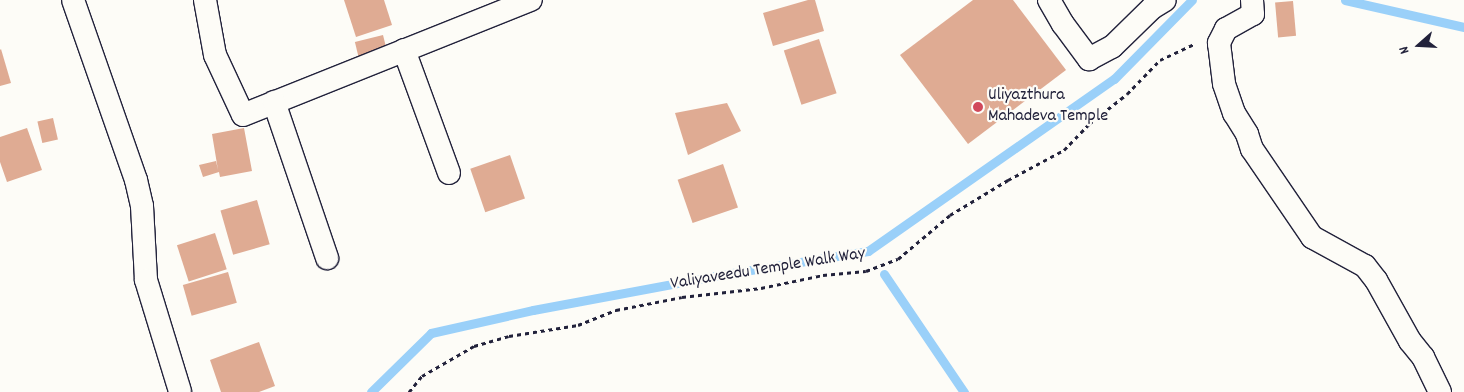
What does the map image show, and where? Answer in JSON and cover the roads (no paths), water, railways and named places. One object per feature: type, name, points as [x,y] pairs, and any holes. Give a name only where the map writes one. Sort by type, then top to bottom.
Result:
[{"type":"street","points":[[73,0],[136,180],[142,206],[146,280],[180,390]]},
{"type":"street","points":[[204,0],[215,56],[244,115],[531,0]]},
{"type":"street","points":[[1049,0],[1063,24],[1089,59],[1112,47],[1152,8],[1165,0]]},
{"type":"street","points":[[1253,7],[1226,30],[1219,43],[1224,84],[1234,113],[1252,149],[1312,237],[1365,266],[1376,280],[1410,341],[1423,357],[1440,392]]},
{"type":"street","points":[[404,50],[449,173]]},
{"type":"street","points":[[274,102],[327,258]]},
{"type":"waterway","points":[[371,392],[431,333],[533,310],[720,275],[868,251],[1114,79],[1192,0]]},
{"type":"waterway","points":[[1345,0],[1464,27]]},
{"type":"waterway","points":[[884,274],[964,392]]},
{"type":"place","name":"Uliyazthura Mahadeva Temple","points":[[978,107]]}]
